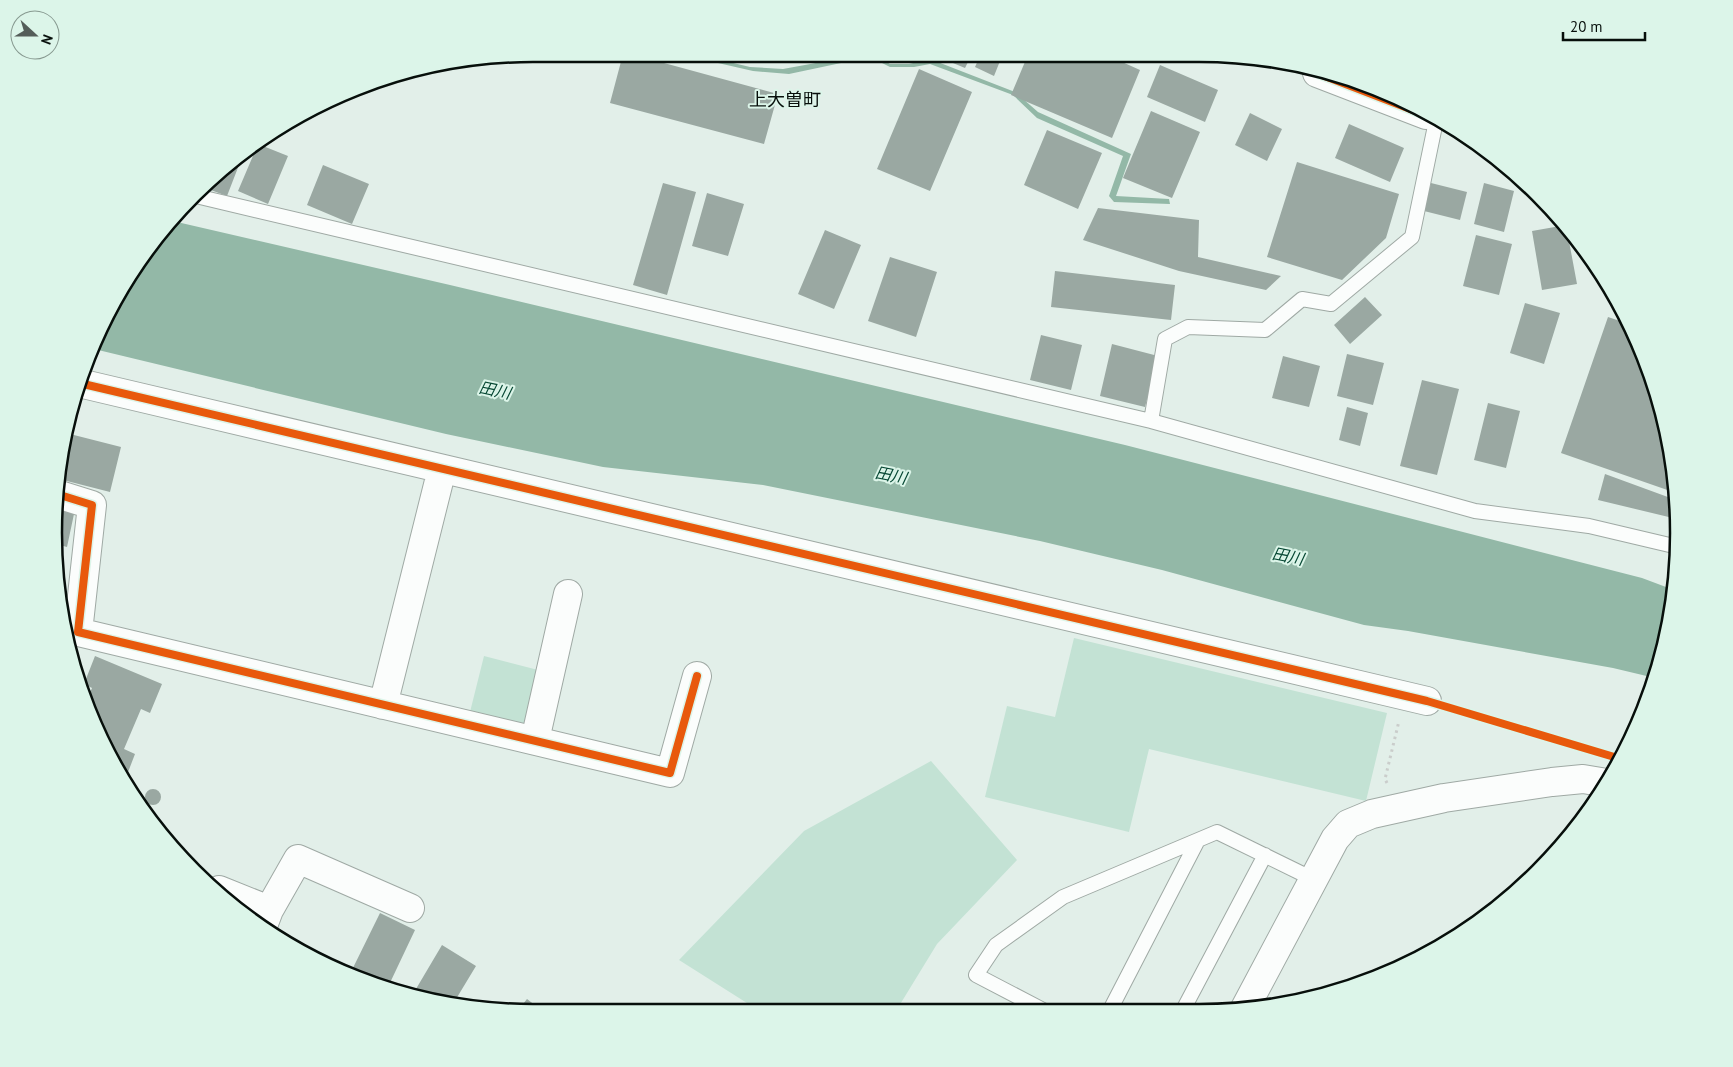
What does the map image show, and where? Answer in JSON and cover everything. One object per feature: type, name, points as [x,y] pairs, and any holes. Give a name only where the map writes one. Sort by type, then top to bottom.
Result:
[{"type":"street","points":[[86,385],[1427,701]]},
{"type":"street","points":[[384,705],[442,469]]},
{"type":"street","points":[[65,496],[92,504],[78,632],[670,772],[697,676]]},
{"type":"street","points":[[535,740],[568,594]]},
{"type":"street","points":[[1249,1001],[1335,839],[1348,824],[1372,814],[1444,798],[1552,782],[1583,779],[1599,782]]},
{"type":"street","points":[[245,906],[266,918],[298,859],[410,908]]},
{"type":"lane","points":[[1151,420],[1165,338],[1188,327],[1265,330],[1302,299],[1331,304],[1412,237],[1435,126]]},
{"type":"lane","points":[[203,198],[1151,420],[1475,511],[1590,526],[1670,545]]},
{"type":"lane","points":[[1030,1004],[976,976],[996,945],[1063,897],[1217,832],[1313,879]]},
{"type":"lane","points":[[1113,1004],[1198,840]]},
{"type":"lane","points":[[1186,1004],[1265,855]]},
{"type":"path","points":[[1398,808],[1385,779],[1399,721]]},
{"type":"shaded area","points":[[1074,638],[1387,713],[1366,801],[1149,749],[1129,832],[985,797],[1007,706],[1055,717]]},
{"type":"shaded area","points":[[484,656],[542,671],[530,719],[522,724],[470,712]]},
{"type":"shaded area","points":[[931,761],[1017,860],[937,944],[900,1004],[749,1004],[679,960],[804,831]]},
{"type":"water","points":[[714,62],[729,62],[750,67],[783,69],[821,62],[846,62],[789,74],[753,71]]},
{"type":"water","points":[[880,62],[909,64],[938,62],[1015,92],[1038,112],[1131,154],[1116,196],[1169,199],[1170,204],[1114,202],[1109,196],[1123,156],[1037,118],[1013,95],[930,64],[914,67],[890,67]]},
{"type":"water","name":"田川","points":[[179,223],[1125,445],[1642,578],[1667,587],[1666,595],[1648,676],[1613,668],[1408,631],[1364,625],[1162,570],[1040,541],[763,485],[603,467],[446,434],[99,350],[111,325],[142,272]]},
{"type":"building","points":[[621,62],[660,62],[778,94],[764,144],[610,103]]},
{"type":"building","points":[[950,62],[968,62],[965,68]]},
{"type":"building","points":[[977,62],[1000,62],[994,76],[975,67]]},
{"type":"building","points":[[1025,62],[1122,62],[1140,70],[1112,138],[1011,95]]},
{"type":"building","points":[[1160,65],[1218,90],[1205,122],[1147,97]]},
{"type":"building","points":[[919,69],[972,92],[930,191],[877,169]]},
{"type":"building","points":[[1151,111],[1200,132],[1172,198],[1123,178]]},
{"type":"building","points":[[1250,113],[1282,129],[1267,161],[1235,145]]},
{"type":"building","points":[[1349,124],[1404,148],[1390,182],[1335,158]]},
{"type":"building","points":[[1047,130],[1102,153],[1078,209],[1024,185]]},
{"type":"building","points":[[265,147],[288,156],[268,204],[238,191],[253,156]]},
{"type":"building","points":[[1297,162],[1399,194],[1386,238],[1342,280],[1267,257]]},
{"type":"building","points":[[323,165],[369,184],[352,224],[307,205]]},
{"type":"building","points":[[238,167],[227,196],[211,190]]},
{"type":"building","points":[[663,183],[696,192],[667,295],[633,285]]},
{"type":"building","points":[[1431,183],[1467,192],[1460,220],[1424,211]]},
{"type":"building","points":[[1484,183],[1514,191],[1504,232],[1474,224]]},
{"type":"building","points":[[707,193],[744,204],[728,256],[692,246]]},
{"type":"building","points":[[1098,208],[1199,220],[1198,257],[1281,276],[1266,290],[1179,271],[1083,240]]},
{"type":"building","points":[[1557,227],[1569,242],[1577,284],[1542,290],[1532,231]]},
{"type":"building","points":[[825,230],[861,245],[834,309],[798,294]]},
{"type":"building","points":[[1476,235],[1512,244],[1499,295],[1463,286]]},
{"type":"building","points":[[890,257],[937,272],[916,337],[868,321]]},
{"type":"building","points":[[1055,271],[1175,285],[1171,320],[1051,307]]},
{"type":"building","points":[[1365,297],[1382,315],[1350,344],[1334,325]]},
{"type":"building","points":[[1525,303],[1560,313],[1544,364],[1510,353]]},
{"type":"building","points":[[1608,317],[1620,321],[1646,382],[1661,442],[1668,490],[1561,453]]},
{"type":"building","points":[[1041,335],[1082,345],[1071,390],[1030,380]]},
{"type":"building","points":[[1112,344],[1158,356],[1145,407],[1100,396]]},
{"type":"building","points":[[1347,354],[1384,363],[1373,405],[1337,396]]},
{"type":"building","points":[[1283,356],[1320,366],[1309,407],[1272,398]]},
{"type":"building","points":[[1422,380],[1459,389],[1437,475],[1400,466]]},
{"type":"building","points":[[1488,403],[1520,411],[1506,468],[1474,460]]},
{"type":"building","points":[[1347,407],[1368,413],[1360,446],[1339,440]]},
{"type":"building","points":[[74,435],[121,447],[110,492],[66,481]]},
{"type":"building","points":[[1605,474],[1668,497],[1669,517],[1598,500]]},
{"type":"building","points":[[63,511],[74,514],[67,547],[63,546]]},
{"type":"building","points":[[95,656],[162,684],[150,713],[141,709],[124,749],[135,754],[128,772],[98,714],[90,693],[92,688],[87,686],[86,680]]},
{"type":"building","points":[[150,789],[156,789],[161,794],[161,800],[156,805],[150,805],[145,799],[145,794]]},
{"type":"building","points":[[380,913],[415,930],[390,982],[353,969]]},
{"type":"building","points":[[442,945],[476,966],[457,997],[416,989]]},
{"type":"building","points":[[527,999],[533,1004],[523,1004]]},
{"type":"cycle path","points":[[86,385],[1427,701],[1614,757]]},
{"type":"cycle path","points":[[65,496],[92,505],[78,632],[670,773],[697,676]]},
{"type":"district","name":"上大曽町","points":[[785,99]]}]
